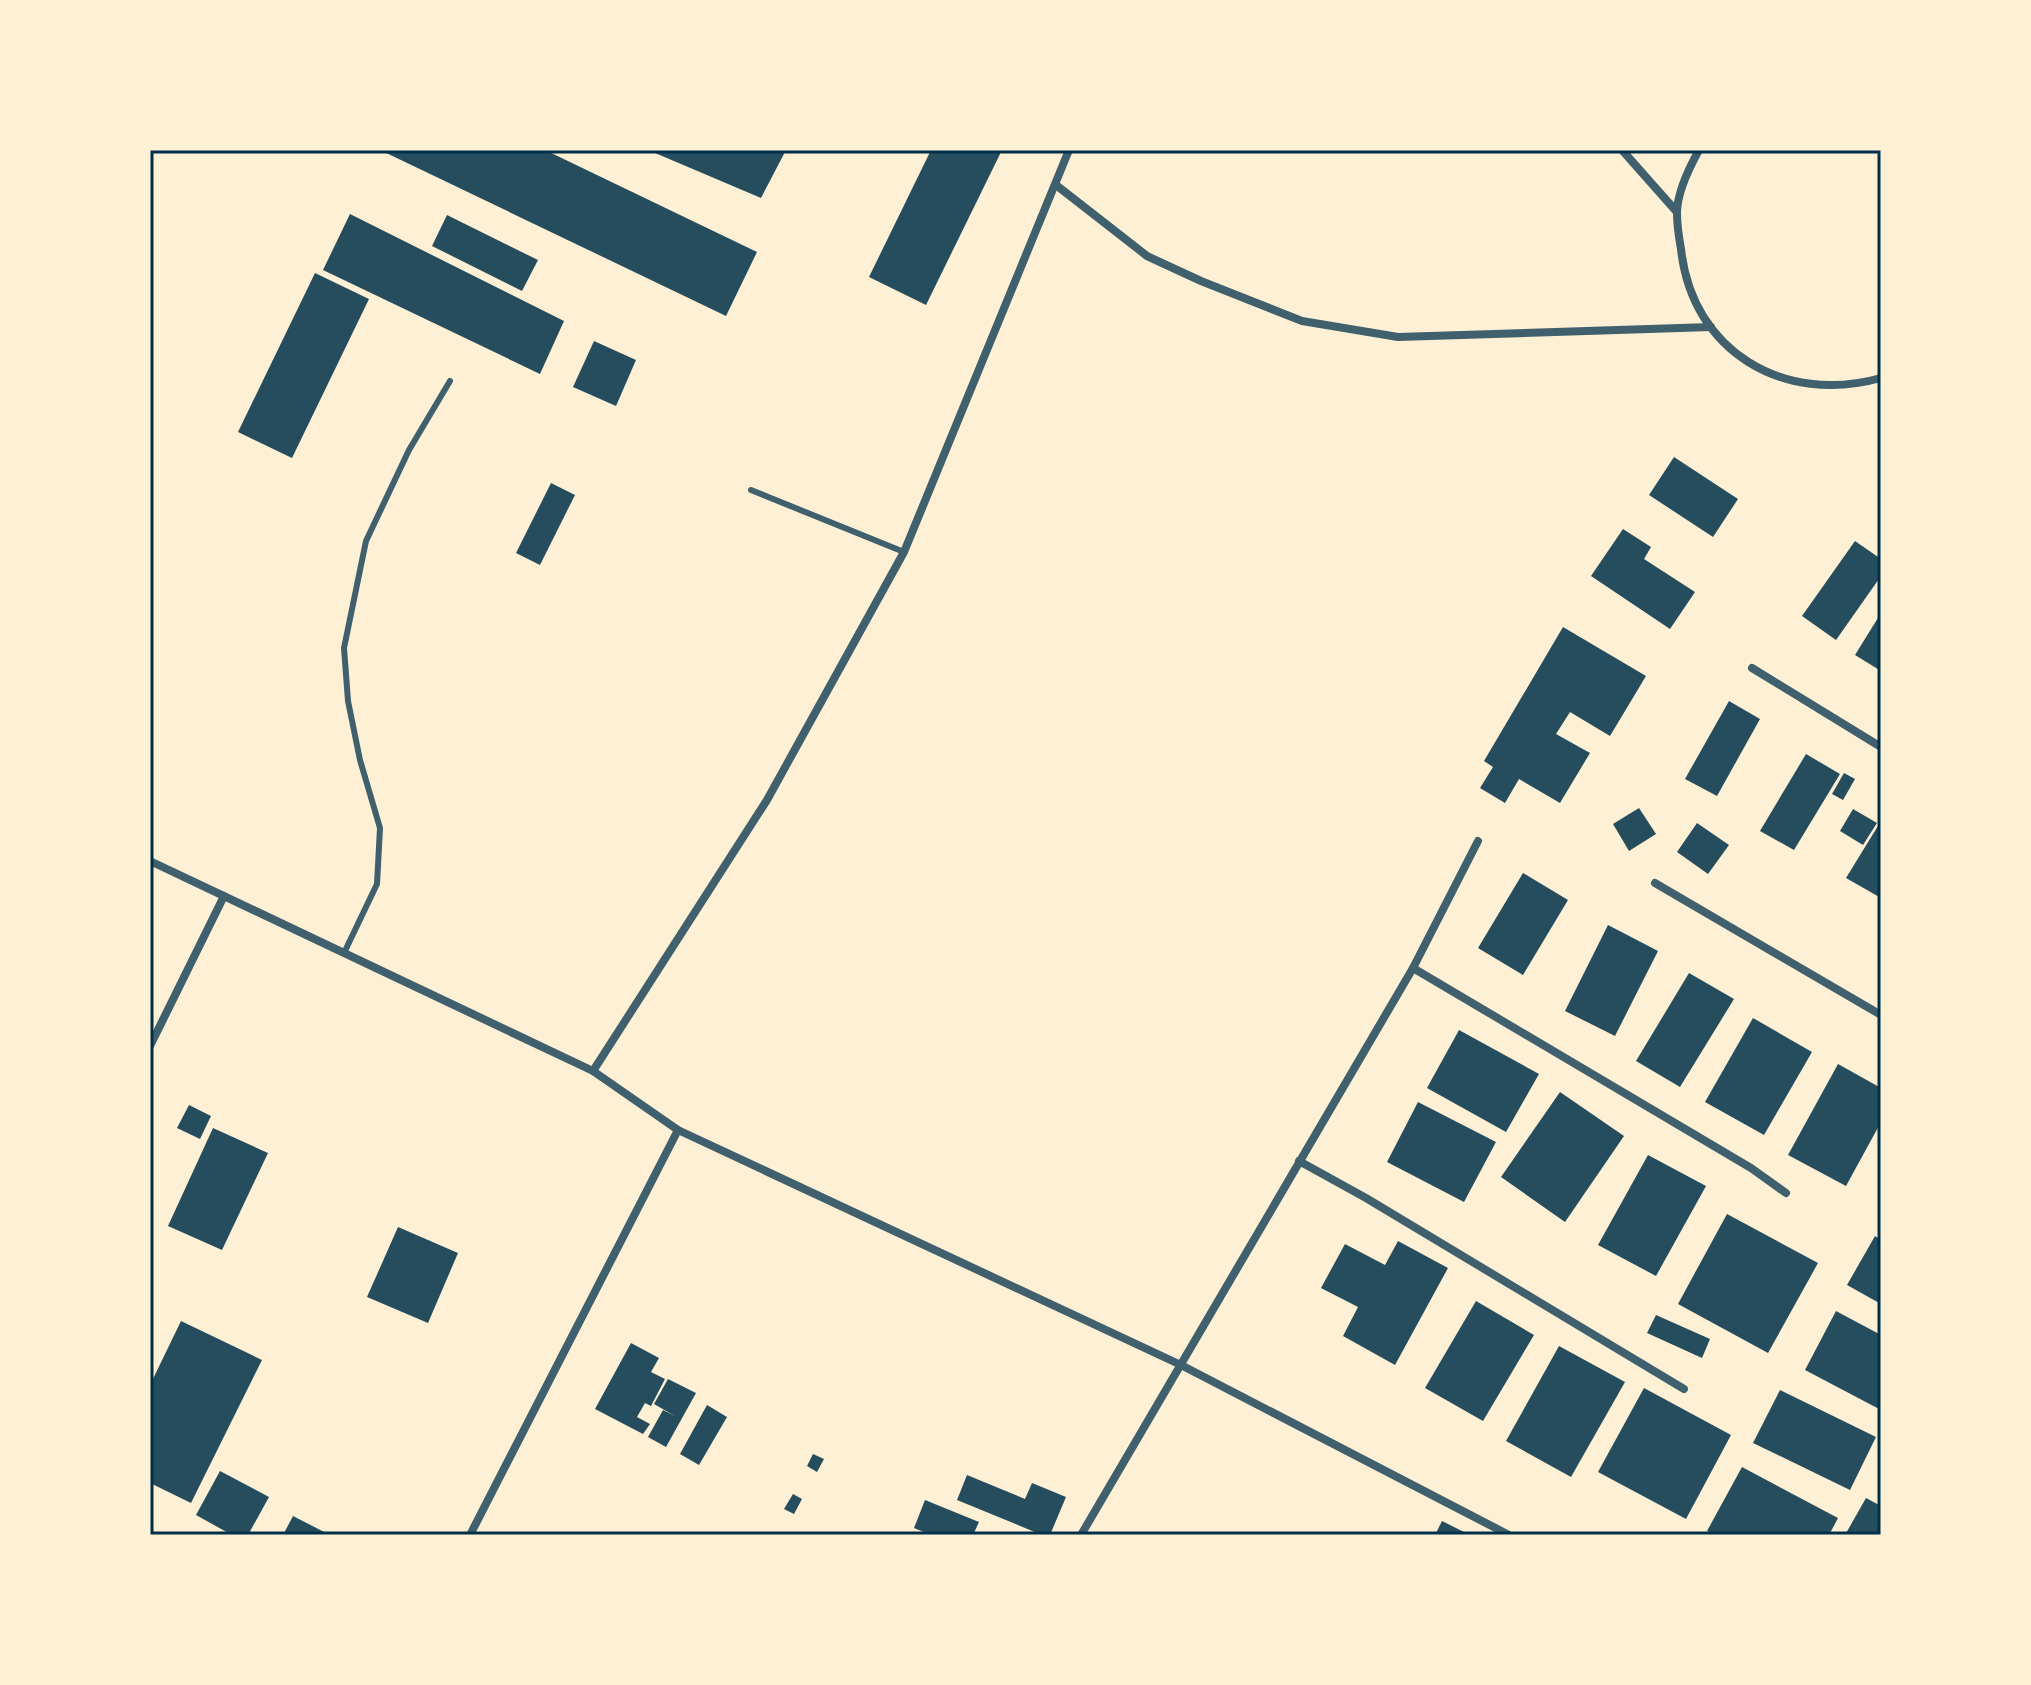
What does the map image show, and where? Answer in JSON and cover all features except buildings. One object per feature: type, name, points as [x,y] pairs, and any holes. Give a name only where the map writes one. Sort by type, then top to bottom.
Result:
[{"type":"street","points":[[593,1071],[767,800],[904,552],[1069,150]]},
{"type":"street","points":[[1622,150],[1676,211]]},
{"type":"street","points":[[1699,150],[1676,211],[1683,273],[1695,303],[1711,327],[1732,352],[1756,368],[1785,380],[1830,386],[1881,378]]},
{"type":"street","points":[[1056,185],[1147,256],[1302,321],[1398,337],[1711,327]]},
{"type":"street","points":[[1752,668],[1881,747]]},
{"type":"street","points":[[1081,1535],[1413,968],[1478,841]]},
{"type":"street","points":[[150,861],[593,1071],[678,1130],[1181,1365],[1509,1535]]},
{"type":"street","points":[[1655,883],[1881,1015]]},
{"type":"street","points":[[150,1046],[224,896]]},
{"type":"street","points":[[1413,968],[1751,1168],[1786,1193]]},
{"type":"street","points":[[470,1535],[678,1130]]},
{"type":"street","points":[[1299,1161],[1684,1389]]},
{"type":"lane","points":[[344,953],[377,884],[380,828],[360,760],[348,701],[344,648],[366,541],[409,450],[450,381]]},
{"type":"lane","points":[[751,490],[904,552]]}]
